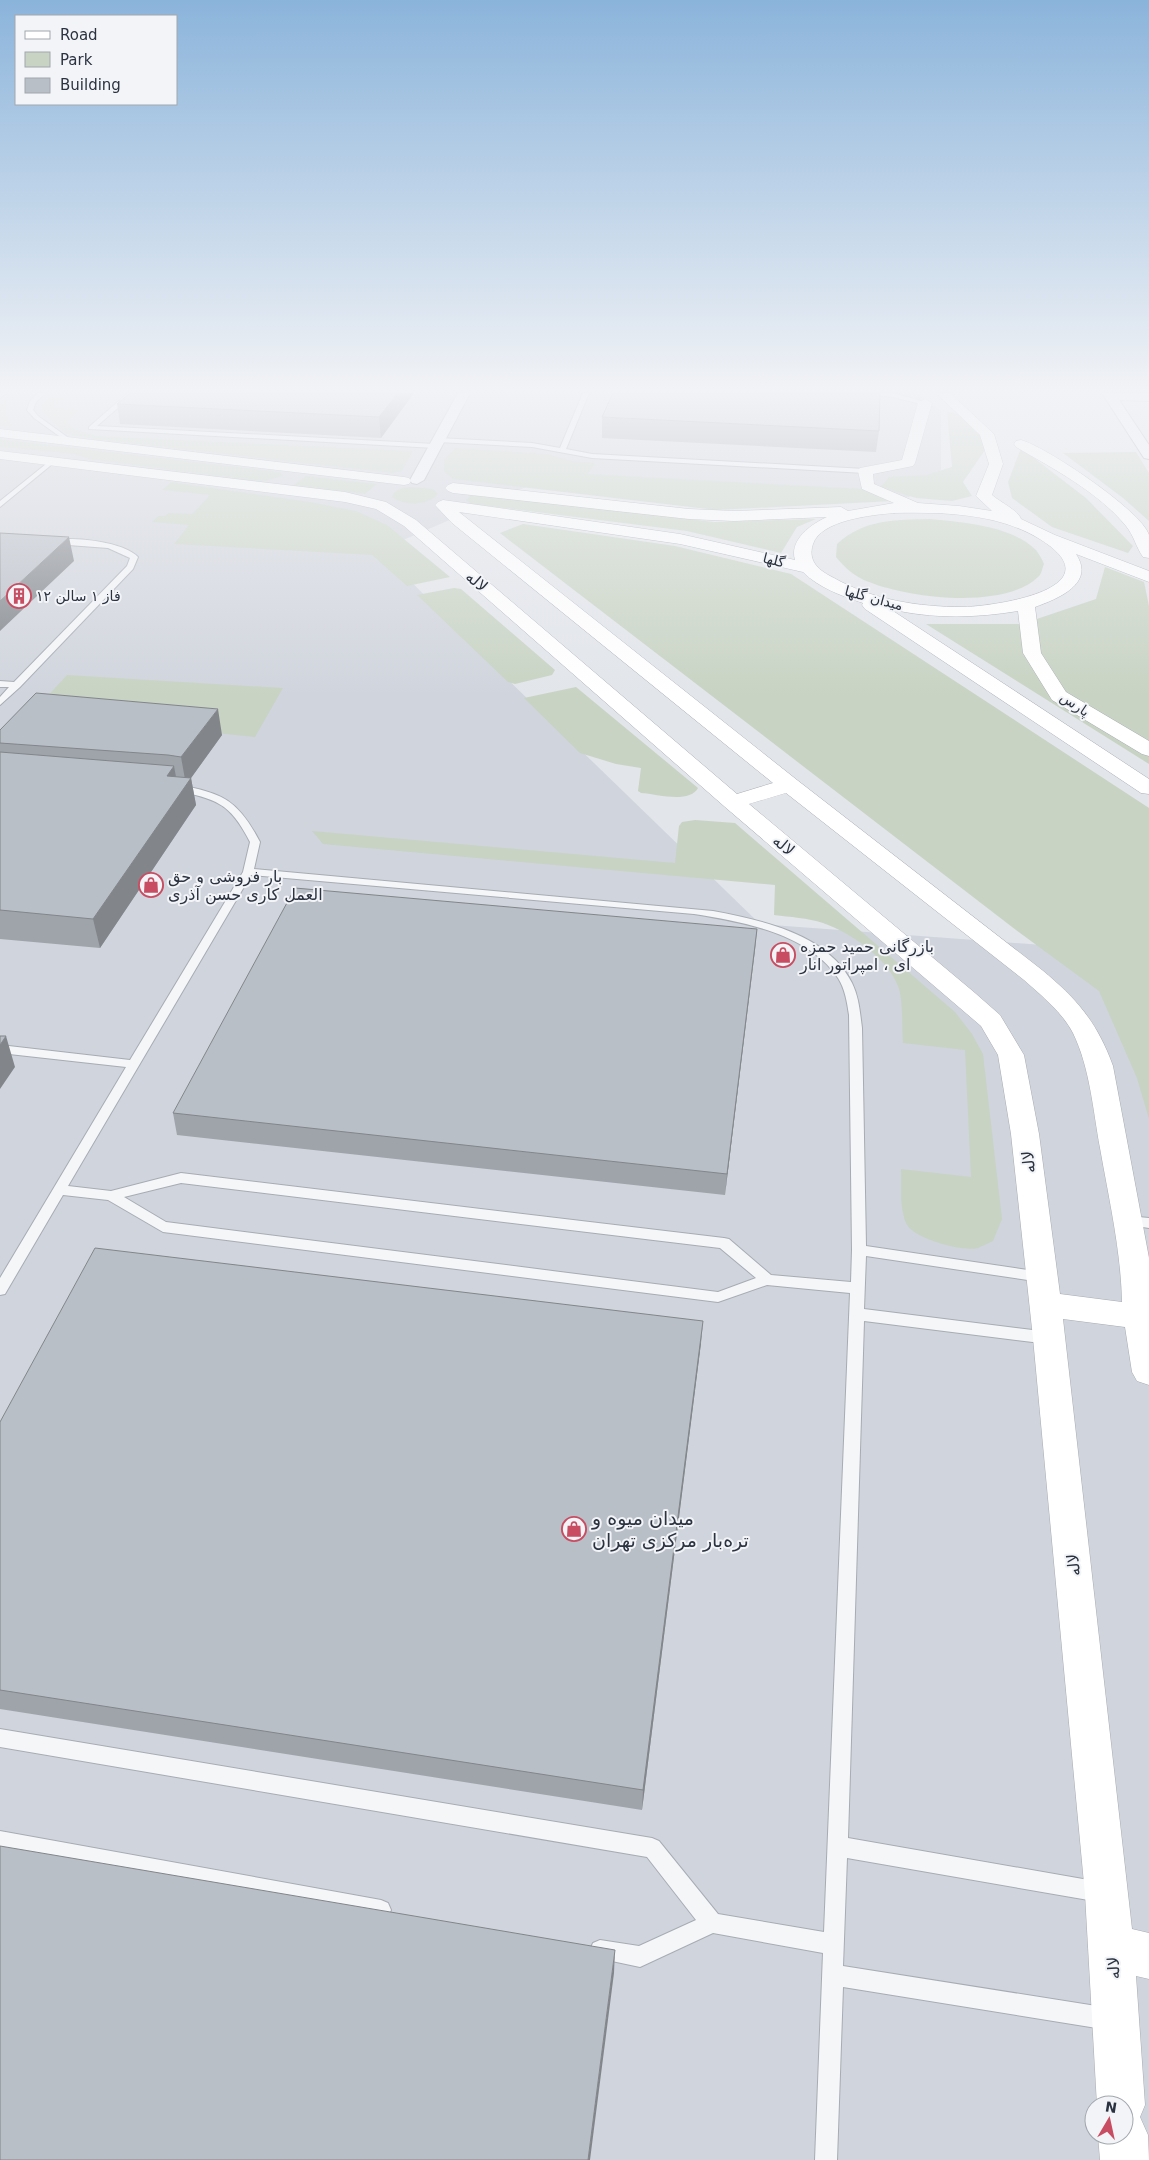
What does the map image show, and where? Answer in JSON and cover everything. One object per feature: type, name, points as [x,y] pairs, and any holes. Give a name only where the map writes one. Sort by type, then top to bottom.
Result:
[{"type":"street","points":[[320,494],[398,509],[436,496],[698,514],[780,516],[872,511]]},
{"type":"street","points":[[373,494],[372,496],[381,505]]},
{"type":"street","points":[[433,494],[458,520],[789,785],[1033,975],[1060,998],[1080,1022],[1099,1066],[1138,1222],[1142,1299],[1149,1372]]},
{"type":"street","points":[[885,494],[917,508]]},
{"type":"street","points":[[985,494],[984,496],[996,507],[1028,527]]},
{"type":"street","points":[[1099,494],[1121,511],[1147,544],[1149,553]]},
{"type":"street","name":"گلها","points":[[436,496],[522,516],[680,539],[809,568]]},
{"type":"street","name":"لاله","points":[[381,505],[410,523],[733,802],[958,992],[991,1022],[1011,1055],[1026,1134],[1107,1894],[1130,1952],[1116,2020],[1121,2095]]},
{"type":"street","name":"میدان گلها","points":[[917,508],[972,513],[1028,527],[1052,540],[1068,553],[1074,566],[1071,580],[1058,592],[1026,604],[1004,609],[967,612],[929,610],[891,605],[857,596],[828,583],[809,568],[802,555],[803,543],[811,532],[826,523],[872,511],[917,508]]},
{"type":"street","points":[[476,534],[494,523],[522,516]]},
{"type":"street","points":[[1052,540],[1149,577]]},
{"type":"street","points":[[857,596],[1149,788]]},
{"type":"street","name":"پارس","points":[[1026,604],[1032,653],[1059,696],[1149,750]]},
{"type":"street","points":[[733,802],[789,785]]},
{"type":"street","points":[[1043,1291],[1142,1299]]},
{"type":"street","points":[[1124,2145],[1125,2160]]},
{"type":"lane","points":[[0,505],[14,494]]},
{"type":"lane","points":[[0,702],[130,567],[134,557],[129,552],[115,547],[48,542]]},
{"type":"lane","points":[[0,684],[17,684]]},
{"type":"lane","points":[[0,1290],[248,872],[255,842],[236,810],[224,800],[213,796],[164,786]]},
{"type":"lane","points":[[248,872],[694,911],[746,920],[799,940],[823,956],[842,976],[852,998],[856,1028],[859,1250],[826,2160]]},
{"type":"lane","points":[[0,1049],[134,1064]]},
{"type":"lane","points":[[60,1190],[111,1196],[181,1178],[724,1243],[768,1280]]},
{"type":"lane","points":[[111,1196],[163,1227],[718,1297],[768,1280],[857,1288]]},
{"type":"lane","points":[[859,1250],[1043,1291]]},
{"type":"lane","points":[[856,1314],[1049,1338]]},
{"type":"lane","points":[[0,1738],[652,1848],[712,1923]]},
{"type":"lane","points":[[0,1841],[397,1913]]},
{"type":"lane","points":[[837,1846],[1107,1894]]},
{"type":"lane","points":[[581,1947],[640,1957],[712,1923],[833,1944]]},
{"type":"lane","points":[[832,1975],[1116,2020]]},
{"type":"shaded area","name":"میدان میوه و تره‌بار مرکزی تهران","points":[[0,494],[510,494],[380,550],[496,668],[760,924],[1149,953],[1149,2160],[0,2160]]},
{"type":"shaded area","name":"میدان میوه و تره‌بار مرکزی تهران","points":[[601,494],[913,494],[909,497],[724,505]]},
{"type":"green space","points":[[198,494],[253,494],[356,511],[387,525],[450,577],[407,586],[372,555],[174,544],[189,525],[152,522],[158,516],[165,516],[168,513],[192,514],[210,495]]},
{"type":"green space","points":[[393,494],[438,494],[429,501],[409,503],[397,500],[392,497]]},
{"type":"green space","points":[[579,494],[876,494],[893,501],[716,510]]},
{"type":"green space","points":[[902,494],[971,494],[972,496],[952,501],[916,498]]},
{"type":"green space","points":[[1011,494],[1081,494],[1133,546],[1128,553],[1052,527],[1012,498]]},
{"type":"green space","points":[[1117,494],[1149,494],[1149,521]]},
{"type":"green space","points":[[487,495],[714,522],[816,519],[797,527],[781,553],[687,531],[472,504],[466,500],[470,496]]},
{"type":"green space","points":[[930,519],[986,527],[1014,535],[1036,550],[1044,564],[1040,574],[1023,587],[1003,594],[956,598],[931,596],[886,588],[859,578],[836,557],[837,544],[847,536],[869,525],[881,522]]},
{"type":"green space","points":[[523,524],[675,546],[791,574],[1149,808],[1149,1119],[1137,1078],[1099,991],[1016,930],[500,533]]},
{"type":"green space","points":[[1105,567],[1144,582],[1149,606],[1149,764],[926,624],[1022,624],[1096,599]]},
{"type":"green space","points":[[454,588],[461,589],[555,670],[552,675],[515,684],[508,682],[417,595]]},
{"type":"green space","points":[[67,675],[283,688],[255,737],[31,714]]},
{"type":"green space","points":[[576,687],[698,788],[694,793],[688,796],[672,797],[641,793],[638,791],[641,768],[616,764],[580,753],[524,698]]},
{"type":"green space","points":[[695,820],[735,823],[955,1012],[972,1034],[983,1054],[1002,1219],[993,1241],[971,1249],[939,1243],[910,1229],[902,1210],[901,1169],[971,1177],[965,1050],[903,1043],[900,991],[893,976],[877,956],[856,940],[834,927],[811,920],[774,915],[775,885],[323,844],[312,831],[675,863],[679,826],[682,822]]},
{"type":"building","points":[[0,533],[69,537],[0,601]]},
{"type":"building","points":[[36,693],[218,709],[181,757],[0,743],[0,730]]},
{"type":"building","points":[[0,752],[174,766],[167,776],[191,778],[93,919],[0,910]]},
{"type":"building","points":[[295,888],[757,929],[727,1174],[173,1113]]},
{"type":"building","points":[[0,1036],[6,1036],[0,1045]]},
{"type":"building","points":[[95,1248],[703,1321],[643,1790],[0,1690],[0,1422]]},
{"type":"building","points":[[0,1846],[615,1950],[588,2160],[0,2160]]},
{"type":"place","name":"فاز ۱ سالن ۱۲","points":[[19,596]]},
{"type":"place","name":"بار فروشی و حق العمل کاری حسن آذری","points":[[151,885]]},
{"type":"place","name":"بازرگانی حمید حمزه ای ، امپراتور انار","points":[[783,955]]},
{"type":"place","name":"میدان میوه و تره‌بار مرکزی تهران","points":[[574,1529]]}]
